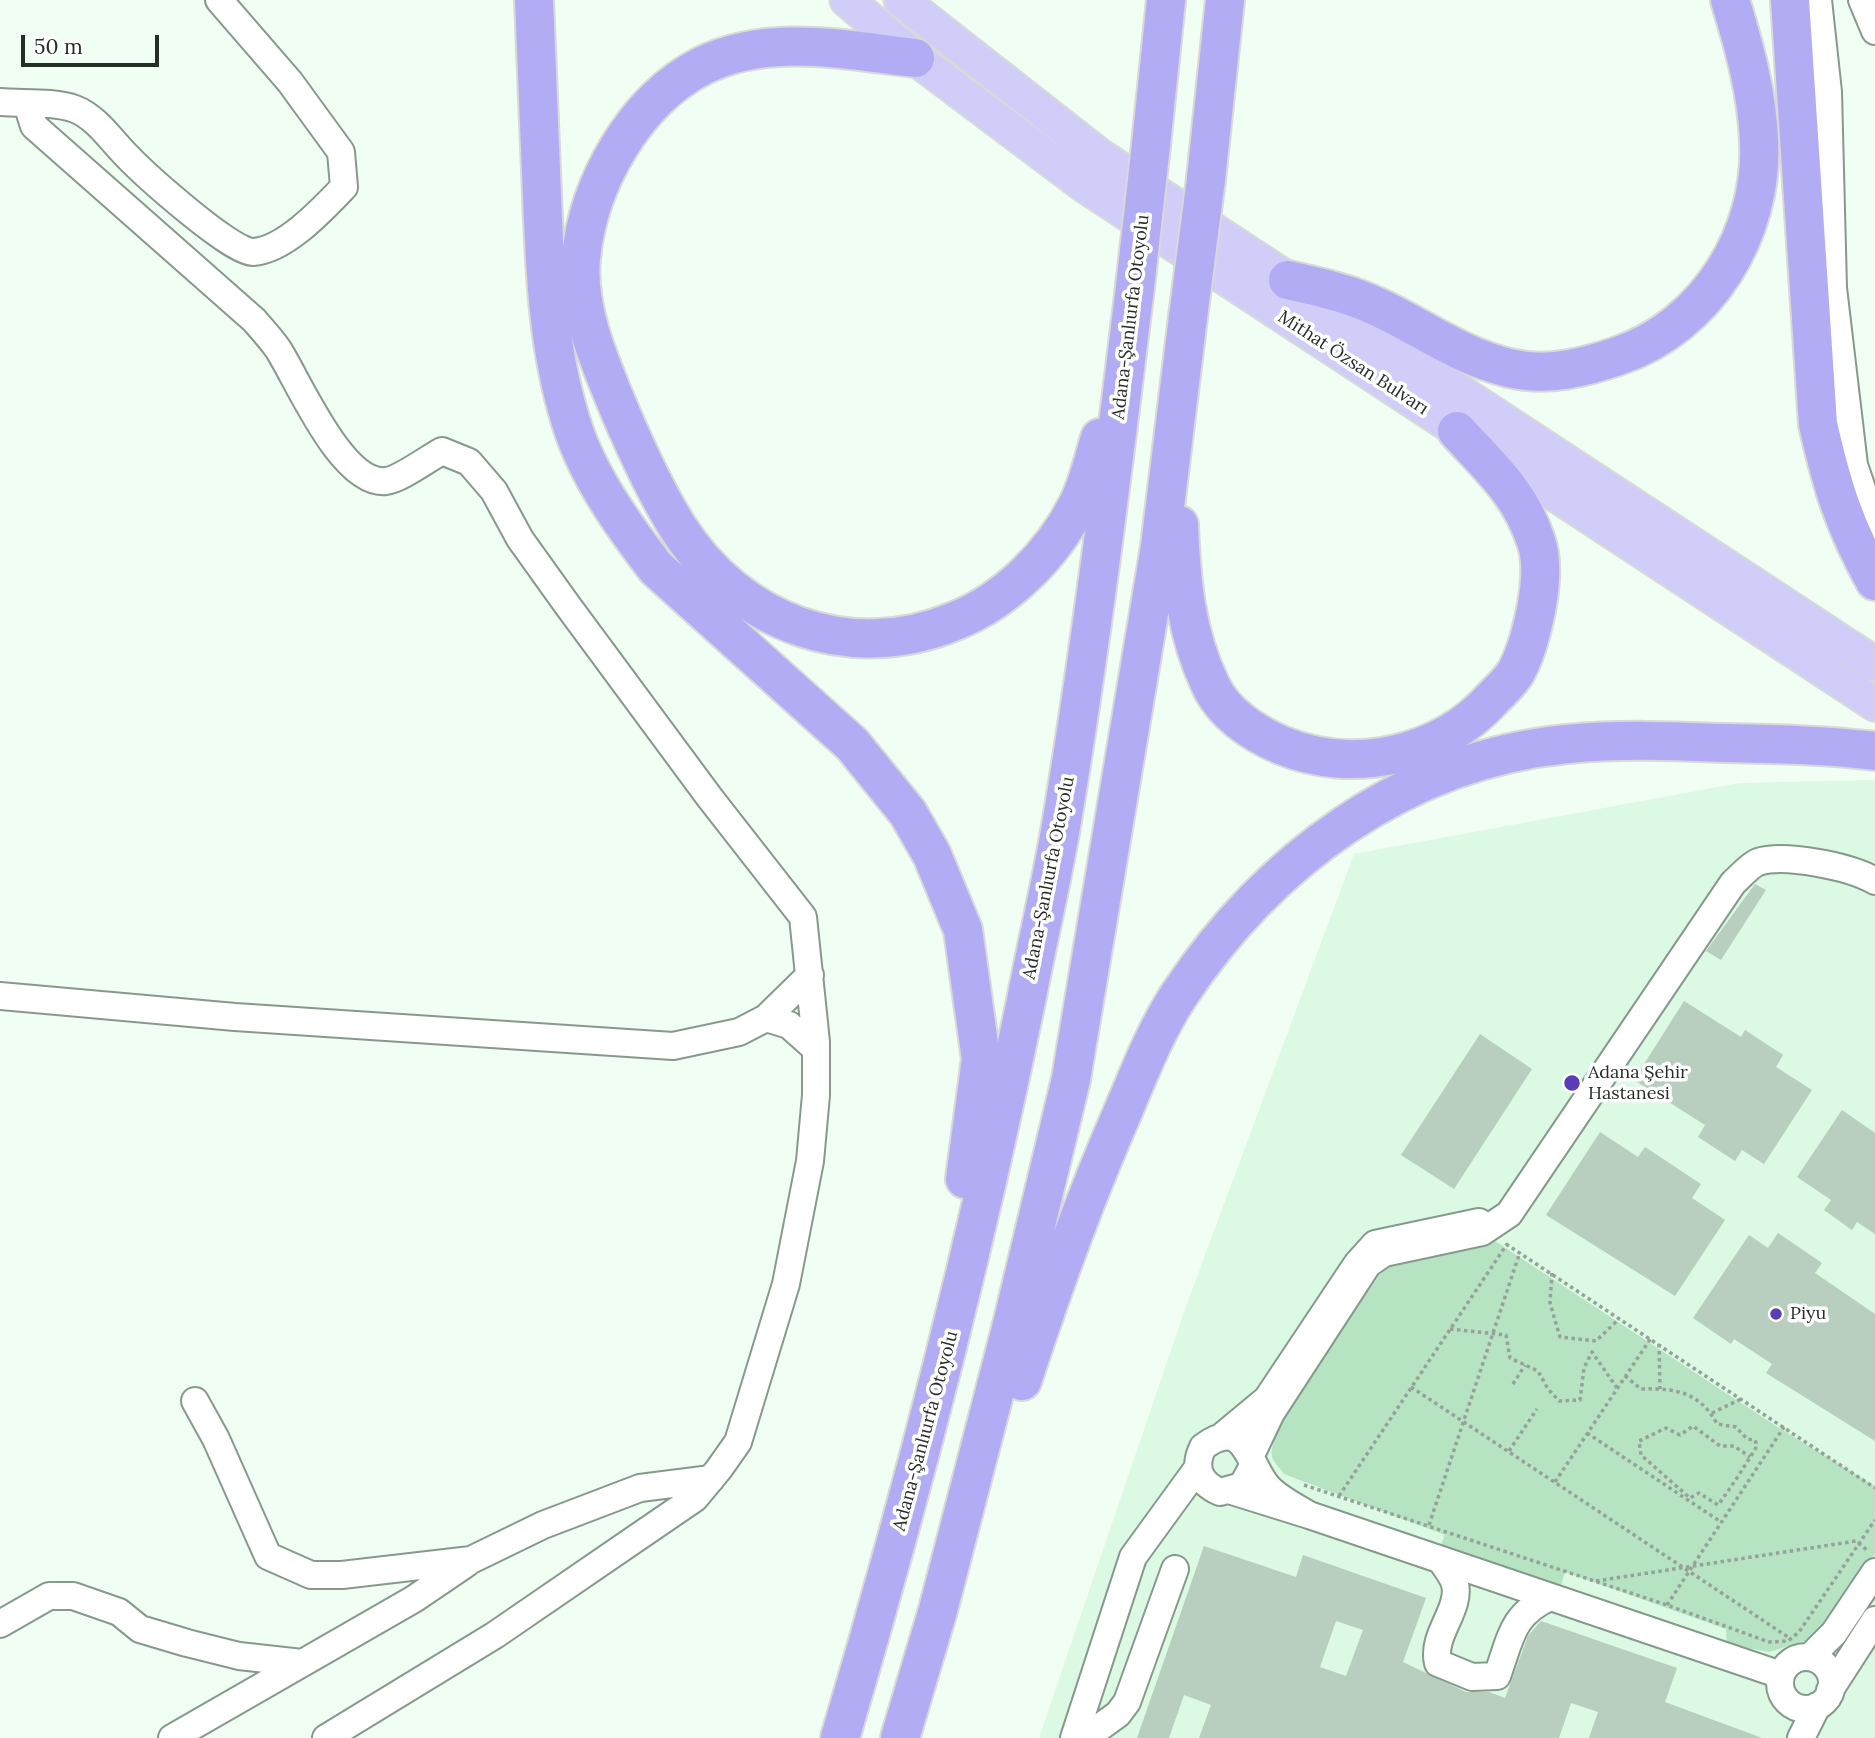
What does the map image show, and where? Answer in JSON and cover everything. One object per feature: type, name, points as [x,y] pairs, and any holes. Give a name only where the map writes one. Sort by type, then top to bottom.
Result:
[{"type":"highway","points":[[534,0],[546,297],[553,347],[572,424],[599,484],[630,534],[656,568],[852,744],[879,776],[908,813],[932,855],[963,930],[981,1059],[958,1228],[958,1312]]},
{"type":"highway","name":"Adana-Şanlıurfa Otoyolu","points":[[840,1738],[883,1594],[958,1312],[1060,829],[1106,534],[1166,0]]},
{"type":"highway","points":[[900,1738],[938,1610],[1012,1325],[1071,1079],[1158,561],[1206,179],[1225,0]]},
{"type":"highway","points":[[1220,47],[1232,0]]},
{"type":"highway","points":[[1288,280],[1352,296],[1461,352],[1511,369],[1581,370],[1634,351],[1663,334],[1693,311],[1721,277],[1734,256],[1756,185],[1760,142],[1756,106],[1746,55],[1730,0]]},
{"type":"highway","points":[[1790,0],[1818,424],[1833,492],[1856,547],[1875,581]]},
{"type":"highway","points":[[915,58],[807,45],[749,51],[703,66],[670,89],[645,113],[619,145],[594,197],[580,260],[586,319],[638,454],[678,528],[719,577],[759,609],[802,629],[839,638],[883,639],[935,629],[969,616],[1010,589],[1043,556],[1077,506],[1092,466],[1133,304]]},
{"type":"highway","points":[[1176,421],[1186,618],[1210,686],[1238,720],[1267,739],[1302,754],[1329,759],[1362,760],[1385,756],[1448,737],[1476,718],[1517,673],[1532,630],[1540,590],[1537,544],[1516,494],[1457,431]]},
{"type":"highway","points":[[938,1610],[1008,1423],[1082,1209],[1145,1060],[1177,997],[1217,942],[1258,895],[1288,867],[1369,807],[1499,757],[1564,744],[1640,740],[1832,746],[1875,751]]},
{"type":"main road","name":"Mithat Özsan Bulvarı","points":[[847,0],[915,58],[1084,185],[1875,704]]},
{"type":"main road","name":"Mithat Özsan Bulvarı","points":[[901,0],[1100,156],[1875,664]]},
{"type":"street","points":[[0,102],[74,109],[90,118],[142,172],[232,245],[253,252],[283,240],[312,221],[344,187],[341,152],[290,82],[219,0]]},
{"type":"street","points":[[1818,0],[1828,92],[1833,288],[1854,465],[1875,527]]},
{"type":"street","points":[[1862,0],[1875,30]]},
{"type":"street","points":[[27,104],[34,125],[254,320],[277,348],[338,452],[359,472],[377,481],[388,481],[442,451],[469,462],[494,492],[520,539],[584,627],[710,798],[803,917],[817,1049],[810,1161],[786,1284],[738,1442],[695,1498],[495,1635],[327,1738]]},
{"type":"street","points":[[1498,1239],[1509,1214],[1733,883],[1758,862],[1807,861],[1860,872],[1875,881]]},
{"type":"street","points":[[0,996],[235,1017],[673,1046],[739,1032],[766,1018],[810,975]]},
{"type":"street","points":[[766,1018],[789,1025],[817,1049]]},
{"type":"street","points":[[1074,1738],[1133,1557],[1198,1469],[1203,1447],[1220,1438],[1267,1399],[1357,1264],[1375,1244],[1479,1222],[1498,1239]]},
{"type":"street","points":[[1232,1491],[1242,1486],[1271,1413],[1377,1255],[1498,1239]]},
{"type":"street","points":[[195,1401],[216,1439],[268,1556],[311,1575],[342,1575],[471,1560]]},
{"type":"street","points":[[1220,1438],[1235,1438],[1269,1489],[1310,1515],[1781,1675]]},
{"type":"street","points":[[1198,1469],[1201,1479],[1209,1488],[1232,1491],[1300,1515],[1310,1515]]},
{"type":"street","points":[[172,1738],[414,1599],[471,1560],[543,1525],[640,1488],[711,1479]]},
{"type":"street","points":[[1441,1560],[1455,1585],[1450,1613],[1435,1650],[1438,1663],[1472,1677],[1489,1679],[1497,1676],[1522,1615],[1528,1607],[1550,1597]]},
{"type":"street","points":[[1086,1738],[1118,1714],[1127,1702],[1174,1569]]},
{"type":"street","points":[[1824,1698],[1796,1707],[1787,1701],[1781,1692],[1781,1675],[1790,1662],[1810,1657],[1834,1633],[1875,1572]]},
{"type":"street","points":[[0,1624],[49,1596],[73,1596],[119,1612],[140,1629],[163,1636],[239,1656],[302,1663]]},
{"type":"street","points":[[1801,1738],[1875,1620]]},
{"type":"street","points":[[1810,1657],[1828,1669],[1824,1698]]},
{"type":"street","points":[[1846,1663],[1875,1657]]},
{"type":"path","points":[[1339,1496],[1450,1329],[1498,1239],[1875,1488]]},
{"type":"path","points":[[1429,1525],[1520,1252]]},
{"type":"path","points":[[1552,1273],[1550,1303],[1560,1337],[1596,1341],[1620,1318]]},
{"type":"path","points":[[1450,1329],[1506,1335],[1510,1358],[1538,1371],[1548,1389],[1559,1401],[1580,1400],[1584,1368],[1592,1352],[1617,1388]]},
{"type":"path","points":[[1555,1482],[1651,1338]]},
{"type":"path","points":[[1659,1344],[1660,1389]]},
{"type":"path","points":[[1513,1384],[1525,1365]]},
{"type":"path","points":[[1625,1376],[1641,1389],[1676,1389],[1700,1402],[1712,1413],[1717,1424],[1736,1427],[1747,1439],[1755,1440],[1757,1446],[1750,1457],[1718,1505],[1699,1493],[1690,1498],[1641,1455],[1639,1441],[1666,1428],[1680,1435],[1693,1426],[1720,1446],[1734,1446],[1750,1457]]},
{"type":"path","points":[[1411,1387],[1688,1568],[1791,1639]]},
{"type":"path","points":[[1712,1413],[1741,1399]]},
{"type":"path","points":[[1508,1451],[1537,1409]]},
{"type":"path","points":[[1667,1605],[1688,1568],[1784,1427]]},
{"type":"path","points":[[1587,1433],[1721,1522]]},
{"type":"path","points":[[1297,1482],[1667,1605],[1769,1642],[1791,1639],[1811,1617],[1875,1520]]},
{"type":"path","points":[[1595,1581],[1860,1542]]},
{"type":"path","points":[[1860,1542],[1875,1557]]},
{"type":"shaded area","name":"Adana Şehir Hastanesi","points":[[1875,780],[1875,1738],[1039,1738],[1184,1312],[1354,854],[1740,783]]},
{"type":"shaded area","points":[[1495,1241],[1776,1426],[1875,1486],[1875,1554],[1829,1622],[1805,1641],[1769,1652],[1727,1644],[1726,1629],[1565,1572],[1560,1589],[1439,1549],[1445,1535],[1284,1474],[1272,1456],[1274,1441],[1284,1419],[1318,1363],[1383,1270],[1391,1264]]},
{"type":"building","points":[[1755,884],[1766,890],[1721,960],[1706,951]]},
{"type":"building","points":[[1684,1001],[1741,1037],[1745,1030],[1783,1055],[1776,1067],[1812,1090],[1764,1164],[1742,1150],[1735,1161],[1698,1137],[1705,1125],[1634,1080]]},
{"type":"building","points":[[1480,1034],[1532,1069],[1454,1189],[1401,1155]]},
{"type":"building","points":[[1842,1110],[1875,1133],[1875,1234],[1857,1222],[1852,1230],[1824,1210],[1831,1200],[1797,1177]]},
{"type":"building","points":[[1600,1132],[1638,1157],[1645,1147],[1701,1184],[1692,1198],[1725,1220],[1675,1296],[1546,1215]]},
{"type":"building","points":[[1778,1233],[1822,1263],[1815,1273],[1875,1314],[1875,1441],[1766,1373],[1772,1364],[1734,1339],[1731,1344],[1693,1318],[1749,1235],[1768,1248]]},
{"type":"building","points":[[1204,1546],[1296,1577],[1303,1555],[1426,1598],[1403,1662],[1466,1692],[1489,1692],[1505,1698],[1528,1636],[1541,1621],[1677,1668],[1665,1702],[1762,1738],[1589,1738],[1598,1712],[1571,1703],[1559,1738],[1199,1738],[1211,1705],[1184,1695],[1169,1738],[1137,1738]],"holes":[[[1336,1621],[1363,1630],[1346,1676],[1320,1667]]]},
{"type":"place","name":"Adana Şehir Hastanesi","points":[[1572,1083]]},
{"type":"place","name":"Piyu","points":[[1776,1314]]}]
